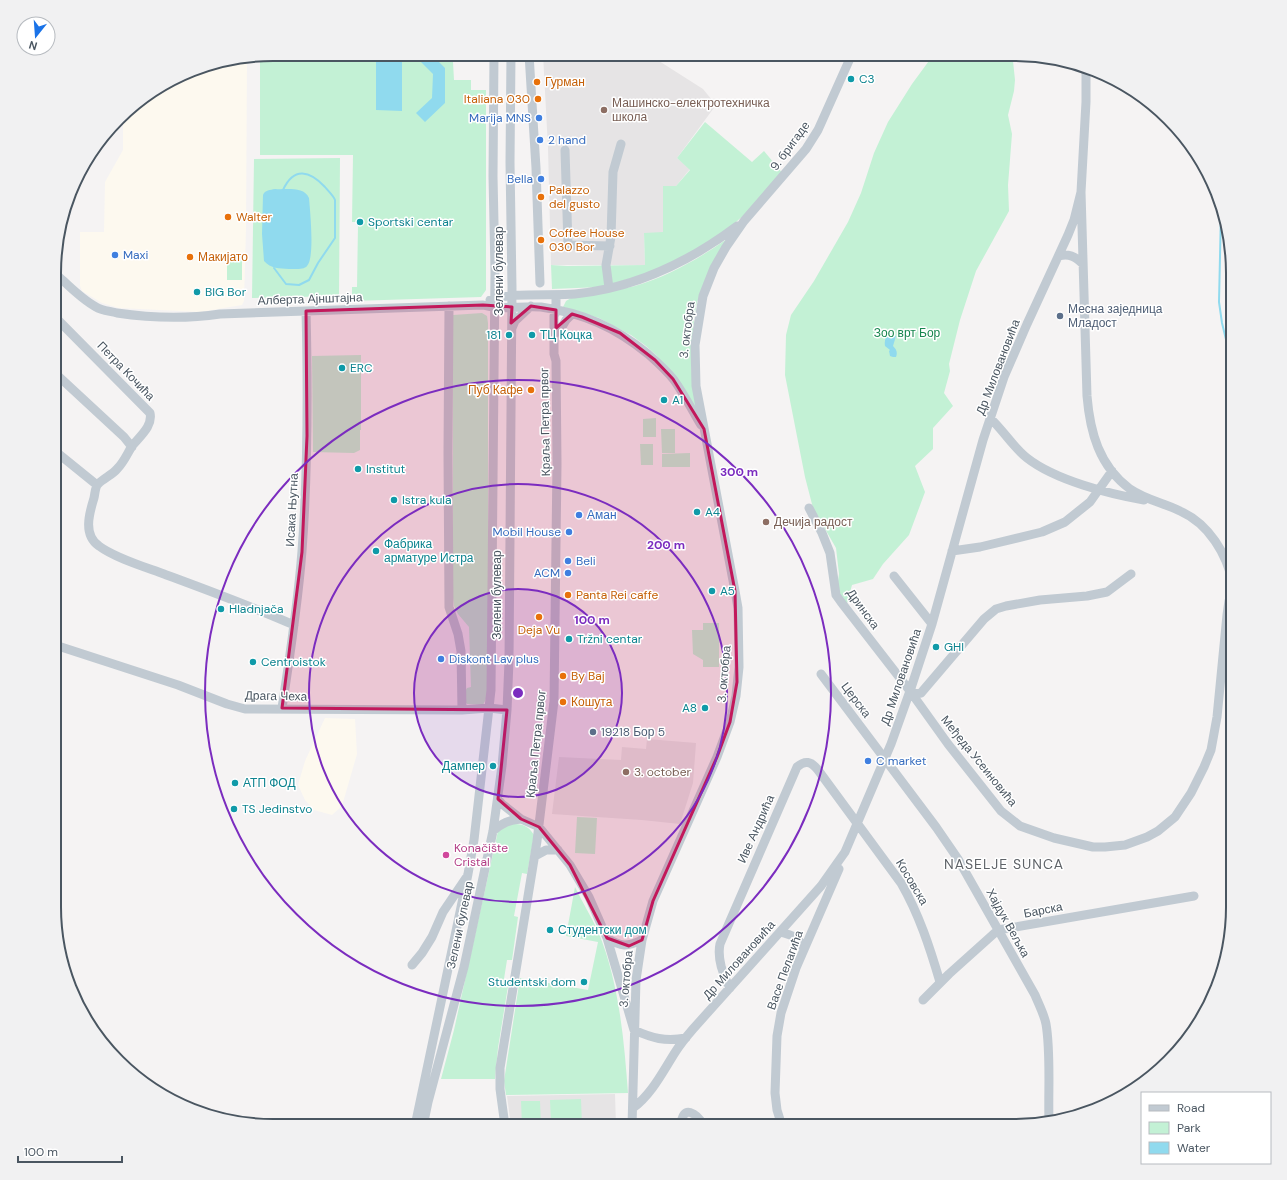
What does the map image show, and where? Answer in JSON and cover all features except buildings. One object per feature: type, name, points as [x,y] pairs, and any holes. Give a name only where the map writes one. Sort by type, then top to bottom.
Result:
[{"type":"street","name":"Зелени булевар","points":[[416,1119],[460,916],[474,840],[491,682],[494,303],[494,61]]},
{"type":"street","name":"Зелени булевар","points":[[424,1119],[466,961],[493,831],[498,799],[507,710],[509,661],[512,307],[510,162],[511,61]]},
{"type":"street","points":[[529,61],[536,168],[540,283]]},
{"type":"street","name":"9. бригаде","points":[[744,221],[806,149],[818,130],[849,61]]},
{"type":"street","points":[[1087,74],[1081,192],[1089,417],[1095,441],[1112,471],[1130,489],[1151,501]]},
{"type":"street","points":[[609,288],[606,266],[612,229],[613,172],[621,144]]},
{"type":"street","points":[[564,150],[568,245],[610,246]]},
{"type":"street","name":"Др Миловановића","points":[[633,1108],[652,1088],[686,1038],[821,886],[845,852],[885,759],[910,692],[932,624],[990,418],[1015,350],[1059,256],[1074,220],[1081,192]]},
{"type":"street","points":[[494,303],[512,296],[577,294],[633,282],[677,265],[704,249],[744,221]]},
{"type":"street","name":"3. октобра","points":[[632,1119],[636,980],[642,940],[653,901],[720,750],[730,722],[737,682],[739,646],[736,591],[696,386],[695,345],[703,296],[717,263],[744,221]]},
{"type":"street","points":[[1059,256],[1067,254],[1073,256],[1083,264]]},
{"type":"street","name":"Алберта Ајнштајна","points":[[61,278],[90,304],[98,308],[130,315],[200,317],[220,314],[483,305],[494,303]]},
{"type":"street","points":[[512,280],[530,296]]},
{"type":"street","name":"Краља Петра првог","points":[[504,1119],[500,1089],[500,1068],[535,856],[549,749],[555,684],[557,478],[554,316],[556,311],[556,295]]},
{"type":"street","points":[[494,303],[512,307],[531,306],[572,314],[605,325],[620,333],[655,360],[673,379],[704,429]]},
{"type":"street","points":[[449,306],[449,607],[458,634],[461,652],[462,710]]},
{"type":"street","points":[[511,331],[516,321],[531,306]]},
{"type":"street","name":"Исака Њутна","points":[[282,708],[294,625],[302,552],[307,456],[306,311]]},
{"type":"street","name":"Краља Петра првог","points":[[556,311],[559,317],[559,355],[556,362]]},
{"type":"street","points":[[559,332],[563,324],[572,314]]},
{"type":"street","name":"Петра Кочића","points":[[61,323],[150,413],[150,422],[119,467],[97,485]]},
{"type":"street","points":[[61,379],[124,437],[132,447]]},
{"type":"street","points":[[990,418],[1000,427],[1026,457],[1039,467],[1060,477],[1099,489],[1151,501],[1180,510],[1206,529],[1217,543],[1226,560]]},
{"type":"street","points":[[61,455],[97,485],[89,515],[89,531],[92,538],[100,547],[125,559],[226,597],[294,625]]},
{"type":"street","points":[[952,551],[980,547],[1042,532],[1065,522],[1090,502],[1112,471]]},
{"type":"street","name":"Дринска","points":[[809,508],[822,533],[830,553],[836,594],[910,692]]},
{"type":"street","points":[[910,692],[916,694],[921,693],[984,619],[996,610],[1006,606],[1040,600],[1086,596],[1107,592],[1131,574]]},
{"type":"street","points":[[894,576],[932,624]]},
{"type":"street","name":"Међеда Усеиновића","points":[[910,692],[993,802],[1020,826],[1054,838],[1093,847],[1115,846],[1136,842],[1158,831],[1175,817],[1192,793],[1204,767],[1211,750],[1217,717],[1226,630]]},
{"type":"street","name":"Драга Чеха","points":[[61,647],[178,685],[245,709],[462,710],[489,708],[507,710]]},
{"type":"street","name":"Церска","points":[[821,674],[885,759]]},
{"type":"street","name":"Хајдук Вељка","points":[[885,759],[958,859],[1035,995],[1046,1025],[1049,1116]]},
{"type":"street","name":"Иве Андрића","points":[[730,988],[726,981],[720,962],[720,944],[798,765],[805,762],[810,762],[814,765],[858,824]]},
{"type":"street","points":[[498,799],[521,819],[539,827],[570,865],[589,897],[607,938],[634,1030],[656,1039],[676,1040],[686,1038]]},
{"type":"street","points":[[493,831],[503,823],[521,819]]},
{"type":"street","name":"Косовска","points":[[858,824],[901,883],[910,898],[919,919],[940,982]]},
{"type":"street","points":[[535,856],[546,850],[558,850]]},
{"type":"street","name":"Васе Пелагића","points":[[780,1119],[775,1093],[777,1036],[781,1013],[804,949],[845,852]]},
{"type":"street","points":[[412,965],[432,937],[443,912],[468,874]]},
{"type":"street","name":"Барска","points":[[998,930],[1194,896]]},
{"type":"street","points":[[443,912],[449,908],[453,909],[460,916]]},
{"type":"street","points":[[923,1000],[940,982],[998,930]]},
{"type":"street","points":[[780,932],[794,936],[801,942],[804,949]]},
{"type":"street","points":[[607,938],[620,945],[628,946],[642,940]]},
{"type":"street","points":[[682,1119],[684,1114],[693,1112],[700,1119]]},
{"type":"highlighted area","points":[[483,305],[512,307],[511,323],[531,306],[556,310],[556,328],[572,314],[620,333],[655,360],[673,379],[704,429],[735,591],[737,682],[730,722],[717,757],[653,901],[642,940],[629,946],[607,938],[570,865],[539,827],[521,819],[498,799],[507,710],[282,708],[302,552],[307,436],[306,311]]},
{"type":"shaded area","points":[[543,61],[659,61],[703,89],[716,105],[677,158],[690,169],[676,186],[663,187],[663,233],[644,233],[645,265],[551,265],[548,148]]},
{"type":"shaded area","name":"BIG Bor","points":[[247,63],[246,229],[244,301],[242,305],[200,312],[119,308],[102,303],[82,291],[80,286],[80,232],[104,232],[105,182],[123,150],[123,123],[155,97],[179,83],[205,72],[231,65]]},
{"type":"shaded area","points":[[325,718],[355,719],[357,754],[342,806],[332,815],[314,810],[305,800],[298,785],[305,761]]},
{"type":"shaded area","name":"3. october","points":[[647,739],[696,743],[693,783],[680,824],[552,814],[559,757],[621,760],[622,747],[646,749]]},
{"type":"shaded area","points":[[615,1094],[616,1119],[510,1119],[507,1096]]},
{"type":"green space","points":[[260,61],[452,61],[454,80],[471,80],[471,90],[486,90],[486,290],[481,297],[352,301],[352,287],[357,287],[358,225],[363,224],[363,219],[358,219],[358,222],[352,222],[353,155],[260,155]]},
{"type":"green space","name":"Зоо врт Бор","points":[[929,61],[1013,61],[1015,80],[1014,91],[1008,115],[1012,134],[1008,185],[1009,211],[976,271],[960,320],[949,364],[950,371],[944,393],[953,406],[933,428],[933,449],[915,466],[925,492],[909,535],[883,564],[873,579],[852,585],[846,607],[837,588],[839,574],[836,548],[813,508],[805,477],[785,375],[786,335],[791,315],[814,281],[848,222],[861,193],[874,153],[888,122],[912,84]]},
{"type":"green space","points":[[705,122],[752,162],[764,151],[784,175],[758,203],[722,234],[660,270],[601,287],[552,289],[551,265],[645,265],[644,233],[663,232],[663,186],[676,186],[690,170],[677,158]]},
{"type":"green space","points":[[340,158],[339,296],[252,298],[254,159]]},
{"type":"green space","points":[[727,239],[697,302],[694,318],[691,367],[697,410],[656,355],[646,346],[631,335],[599,318],[563,307],[566,301],[571,298],[611,291],[648,282],[694,260]]},
{"type":"green space","points":[[227,256],[242,256],[242,280],[227,280]]},
{"type":"green space","points":[[482,313],[487,316],[488,323],[488,690],[487,697],[483,705],[467,704],[464,700],[467,688],[471,687],[469,627],[458,614],[454,606],[453,598],[453,315]]},
{"type":"green space","points":[[361,355],[360,450],[354,453],[313,452],[312,356]]},
{"type":"green space","points":[[656,418],[656,437],[643,437],[643,419]]},
{"type":"green space","points":[[661,429],[675,429],[675,453],[662,453]]},
{"type":"green space","points":[[640,444],[653,444],[653,465],[641,465]]},
{"type":"green space","points":[[690,453],[690,467],[662,467],[662,454]]},
{"type":"green space","points":[[703,623],[719,623],[719,667],[703,667],[703,660],[693,654],[692,630],[703,630]]},
{"type":"green space","points":[[577,817],[597,818],[595,854],[575,853]]},
{"type":"green space","points":[[511,824],[524,826],[534,835],[527,874],[522,873],[514,916],[518,917],[512,960],[507,960],[504,979],[509,980],[498,1048],[495,1079],[441,1079],[454,1030],[498,831]]},
{"type":"green space","points":[[575,887],[598,931],[611,970],[616,990],[625,1052],[628,1093],[506,1095],[504,1081],[520,978],[588,990],[598,942],[566,936]]},
{"type":"green space","points":[[581,1099],[582,1119],[551,1119],[550,1100]]},
{"type":"green space","points":[[521,1101],[540,1101],[541,1119],[522,1119]]},
{"type":"water","points":[[376,61],[402,61],[402,111],[376,110]]},
{"type":"water","points":[[420,61],[438,61],[445,68],[445,103],[425,122],[416,113],[432,98],[433,74]]},
{"type":"water","points":[[275,189],[299,190],[307,194],[309,198],[311,254],[307,266],[304,268],[275,268],[264,261],[262,234],[263,195],[266,191]]},
{"type":"water","points":[[890,333],[896,336],[893,346],[897,354],[896,357],[890,356],[890,350],[885,346],[887,335]]},
{"type":"waterway","points":[[274,268],[286,284],[299,285],[309,280],[318,263],[335,238],[335,200],[325,187],[314,177],[297,174],[287,182],[283,190]]},
{"type":"waterway","points":[[1221,225],[1219,302],[1226,340]]},
{"type":"place","name":"C3","points":[[851,79]]},
{"type":"place","name":"Гурман","points":[[537,82]]},
{"type":"place","name":"Italiana 030","points":[[538,99]]},
{"type":"place","name":"Машинско-електротехничка школа","points":[[604,110]]},
{"type":"place","name":"Marija MNS","points":[[539,118]]},
{"type":"place","name":"2 hand","points":[[540,140]]},
{"type":"place","name":"Bella","points":[[541,179]]},
{"type":"place","name":"Palazzo del gusto","points":[[541,197]]},
{"type":"place","name":"Walter","points":[[228,217]]},
{"type":"place","name":"Sportski centar","points":[[360,222]]},
{"type":"place","name":"Coffee House 030 Bor","points":[[541,240]]},
{"type":"place","name":"Maxi","points":[[115,255]]},
{"type":"place","name":"Макијато","points":[[190,257]]},
{"type":"place","name":"BIG Bor","points":[[197,292]]},
{"type":"place","name":"Месна заједница Младост","points":[[1060,316]]},
{"type":"place","name":"181","points":[[509,335]]},
{"type":"place","name":"ТЦ Коцка","points":[[532,335]]},
{"type":"place","name":"ERC","points":[[342,368]]},
{"type":"place","name":"Пуб Кафе","points":[[531,390]]},
{"type":"place","name":"A1","points":[[664,400]]},
{"type":"place","name":"Institut","points":[[358,469]]},
{"type":"place","name":"Istra kula","points":[[394,500]]},
{"type":"place","name":"A4","points":[[697,512]]},
{"type":"place","name":"Аман","points":[[579,515]]},
{"type":"place","name":"Дечија радост","points":[[766,522]]},
{"type":"place","name":"Mobil House","points":[[569,532]]},
{"type":"place","name":"Фабрика арматуре Истра","points":[[376,551]]},
{"type":"place","name":"Beli","points":[[568,561]]},
{"type":"place","name":"ACM","points":[[568,573]]},
{"type":"place","name":"A5","points":[[712,591]]},
{"type":"place","name":"Panta Rei caffe","points":[[568,595]]},
{"type":"place","name":"Hladnjača","points":[[221,609]]},
{"type":"place","name":"Deja Vu","points":[[539,617]]},
{"type":"place","name":"Tržni centar","points":[[569,639]]},
{"type":"place","name":"GHI","points":[[936,647]]},
{"type":"place","name":"Diskont Lav plus","points":[[441,659]]},
{"type":"place","name":"Centroistok","points":[[253,662]]},
{"type":"place","name":"By Baj","points":[[563,676]]},
{"type":"place","name":"Кошута","points":[[563,702]]},
{"type":"place","name":"A8","points":[[705,708]]},
{"type":"place","name":"19218 Бор 5","points":[[593,732]]},
{"type":"place","name":"C market","points":[[868,761]]},
{"type":"place","name":"Дампер","points":[[493,766]]},
{"type":"place","name":"3. october","points":[[626,772]]},
{"type":"place","name":"АТП ФОД","points":[[235,783]]},
{"type":"place","name":"TS Jedinstvo","points":[[234,809]]},
{"type":"place","name":"Konačište Cristal","points":[[446,855]]},
{"type":"place","name":"Студентски дом","points":[[550,930]]},
{"type":"place","name":"Studentski dom","points":[[584,982]]},
{"type":"district","name":"NASELJE SUNCA","points":[[1004,864]]}]
